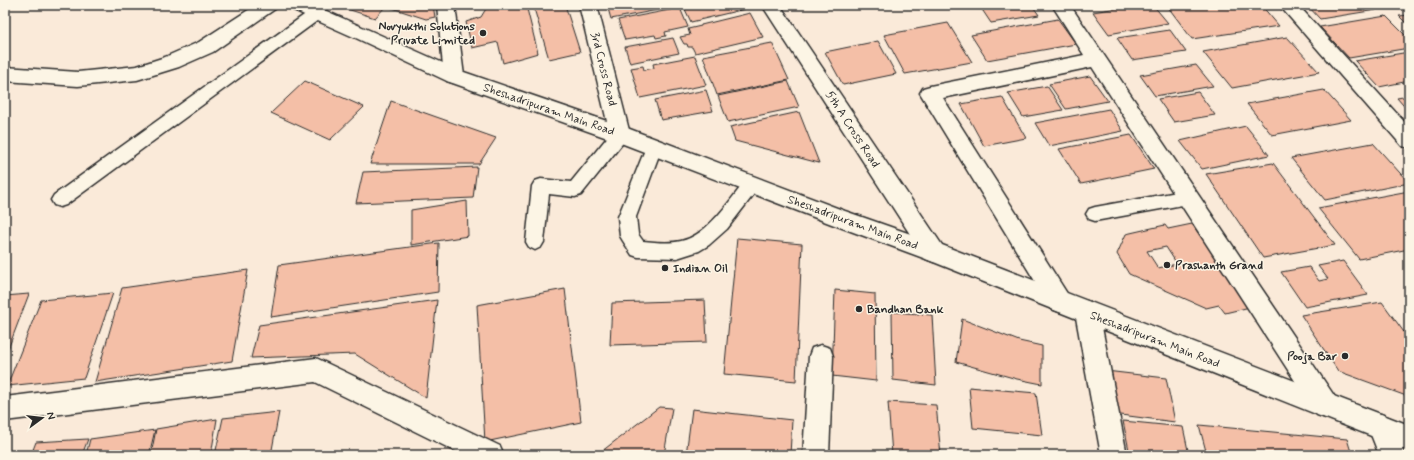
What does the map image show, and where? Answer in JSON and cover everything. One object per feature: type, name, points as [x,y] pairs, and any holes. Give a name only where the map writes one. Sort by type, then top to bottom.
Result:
[{"type":"street","points":[[5,74],[78,79],[137,73],[172,62],[206,47],[269,5]]},
{"type":"street","points":[[446,5],[454,76]]},
{"type":"street","name":"3rd Cross Road","points":[[588,5],[620,134]]},
{"type":"street","name":"5th A Cross Road","points":[[771,5],[934,252]]},
{"type":"street","points":[[1061,5],[1326,406]]},
{"type":"street","points":[[1288,5],[1409,140]]},
{"type":"street","name":"Sheshadripuram Main Road","points":[[310,8],[454,76],[620,134],[752,185],[934,252],[1409,438]]},
{"type":"street","points":[[1060,302],[930,93],[1097,60]]},
{"type":"street","points":[[1087,312],[1114,455]]},
{"type":"street","points":[[816,455],[821,356]]},
{"type":"street","points":[[5,409],[316,370],[492,455]]},
{"type":"street","points":[[1381,427],[1392,455]]},
{"type":"lane","points":[[60,200],[310,8]]},
{"type":"lane","points":[[535,242],[541,186],[575,190],[620,134]]},
{"type":"lane","points":[[654,147],[627,217],[629,236],[638,249],[680,250],[693,246],[713,232],[752,185]]},
{"type":"lane","points":[[1095,214],[1188,197]]},
{"type":"building","points":[[343,5],[433,5],[435,17],[426,19],[386,6],[375,18],[341,7]]},
{"type":"building","points":[[500,5],[526,5],[538,53],[503,63],[498,42],[472,48],[466,22],[481,17],[487,7]]},
{"type":"building","points":[[533,5],[565,5],[580,52],[549,59]]},
{"type":"building","points":[[607,5],[672,5],[673,7],[611,19]]},
{"type":"building","points":[[683,5],[743,5],[745,9],[691,22]]},
{"type":"building","points":[[979,5],[1032,5],[1039,15],[991,23]]},
{"type":"building","points":[[1135,5],[1153,5],[1168,23],[1109,34],[1093,12]]},
{"type":"building","points":[[1184,5],[1261,5],[1279,26],[1192,39],[1168,7]]},
{"type":"building","points":[[1307,5],[1372,5],[1376,10],[1320,19]]},
{"type":"building","points":[[1385,5],[1409,5],[1388,8]]},
{"type":"building","points":[[680,8],[688,27],[665,32],[666,36],[656,38],[655,35],[625,40],[618,20]]},
{"type":"building","points":[[750,13],[763,37],[695,53],[692,47],[688,47],[687,44],[684,44],[680,37],[690,35],[688,29]]},
{"type":"building","points":[[1409,15],[1409,26],[1399,16]]},
{"type":"building","points":[[1386,16],[1409,39],[1409,48],[1349,58],[1320,27]]},
{"type":"building","points":[[1058,19],[1076,44],[987,60],[971,35]]},
{"type":"building","points":[[948,23],[972,62],[905,74],[884,35]]},
{"type":"building","points":[[1170,30],[1186,52],[1132,60],[1117,38]]},
{"type":"building","points":[[1287,37],[1319,72],[1232,88],[1203,52]]},
{"type":"building","points":[[673,38],[679,53],[630,63],[625,47]]},
{"type":"building","points":[[878,41],[896,74],[843,85],[825,52]]},
{"type":"building","points":[[772,43],[789,80],[717,95],[703,56]]},
{"type":"building","points":[[1409,52],[1409,81],[1379,87],[1355,61]]},
{"type":"building","points":[[695,56],[706,85],[640,98],[631,68],[643,66],[644,70],[654,68],[653,64]]},
{"type":"building","points":[[1196,65],[1213,86],[1155,96],[1140,75]]},
{"type":"building","points":[[1090,76],[1108,101],[1066,109],[1049,84]]},
{"type":"building","points":[[305,81],[364,107],[330,140],[271,113]]},
{"type":"building","points":[[788,81],[799,107],[728,122],[718,96]]},
{"type":"building","points":[[1047,86],[1063,110],[1023,117],[1008,93]]},
{"type":"building","points":[[706,90],[713,111],[661,120],[655,100]]},
{"type":"building","points":[[1324,90],[1351,120],[1272,135],[1247,104]]},
{"type":"building","points":[[1198,92],[1215,115],[1174,122],[1158,99]]},
{"type":"building","points":[[1409,96],[1409,112],[1397,98]]},
{"type":"building","points":[[1002,97],[1026,138],[984,146],[961,104]]},
{"type":"building","points":[[391,101],[496,138],[479,164],[370,164]]},
{"type":"building","points":[[1109,109],[1123,131],[1049,146],[1035,123]]},
{"type":"building","points":[[799,112],[819,163],[735,141],[730,127]]},
{"type":"building","points":[[1246,126],[1269,155],[1202,169],[1180,141]]},
{"type":"building","points":[[1131,135],[1154,169],[1081,184],[1059,149]]},
{"type":"building","points":[[1373,143],[1409,183],[1325,200],[1291,158]]},
{"type":"building","points":[[1273,163],[1335,245],[1263,258],[1206,174]]},
{"type":"building","points":[[477,167],[473,198],[356,203],[363,172]]},
{"type":"building","points":[[1409,191],[1409,249],[1359,259],[1318,208]]},
{"type":"building","points":[[467,201],[468,236],[411,245],[411,210]]},
{"type":"building","points":[[1192,224],[1250,307],[1225,313],[1219,305],[1206,308],[1129,274],[1117,254],[1126,234],[1165,225],[1168,229]],"holes":[[[1166,247],[1177,264],[1158,268],[1147,251]]]},
{"type":"building","points":[[737,238],[802,244],[796,381],[724,374]]},
{"type":"building","points":[[439,243],[438,292],[271,317],[279,265]]},
{"type":"building","points":[[1343,261],[1368,295],[1305,307],[1281,272],[1309,267],[1319,281],[1328,279],[1318,266]]},
{"type":"building","points":[[248,270],[232,361],[95,382],[122,288]]},
{"type":"building","points":[[565,289],[581,422],[485,442],[477,305]]},
{"type":"building","points":[[835,290],[875,294],[876,381],[832,376]]},
{"type":"building","points":[[113,293],[84,378],[7,386],[41,300]]},
{"type":"building","points":[[29,294],[5,357],[5,296]]},
{"type":"building","points":[[437,300],[426,398],[355,354],[251,358],[259,325]]},
{"type":"building","points":[[705,300],[707,342],[610,345],[612,303]]},
{"type":"building","points":[[1382,302],[1409,339],[1409,397],[1338,371],[1301,315]]},
{"type":"building","points":[[892,312],[932,315],[936,385],[893,380]]},
{"type":"building","points":[[962,319],[1019,341],[1042,346],[1042,384],[1017,379],[956,362]]},
{"type":"building","points":[[1106,371],[1166,378],[1175,422],[1113,414]]},
{"type":"building","points":[[969,387],[1036,393],[1042,435],[973,428]]},
{"type":"building","points":[[888,402],[936,405],[941,455],[892,455]]},
{"type":"building","points":[[659,407],[672,408],[664,455],[597,455]]},
{"type":"building","points":[[692,409],[792,420],[790,455],[686,455]]},
{"type":"building","points":[[279,412],[271,455],[215,455],[223,418]]},
{"type":"building","points":[[217,419],[211,455],[151,455],[156,429]]},
{"type":"building","points":[[1123,421],[1183,427],[1189,455],[1130,455]]},
{"type":"building","points":[[1199,425],[1347,439],[1352,455],[1207,455]]},
{"type":"building","points":[[155,430],[149,455],[86,455],[90,439]]},
{"type":"building","points":[[88,439],[82,455],[31,455],[36,442]]},
{"type":"building","points":[[977,453],[1058,455],[977,455]]},
{"type":"place","name":"Novyukthi Solutions Private Limited","points":[[483,33]]},
{"type":"place","name":"Prashanth Grand","points":[[1167,265]]},
{"type":"place","name":"Indian Oil","points":[[665,268]]},
{"type":"place","name":"Bandhan Bank","points":[[859,309]]},
{"type":"place","name":"Pooja Bar","points":[[1345,356]]}]
